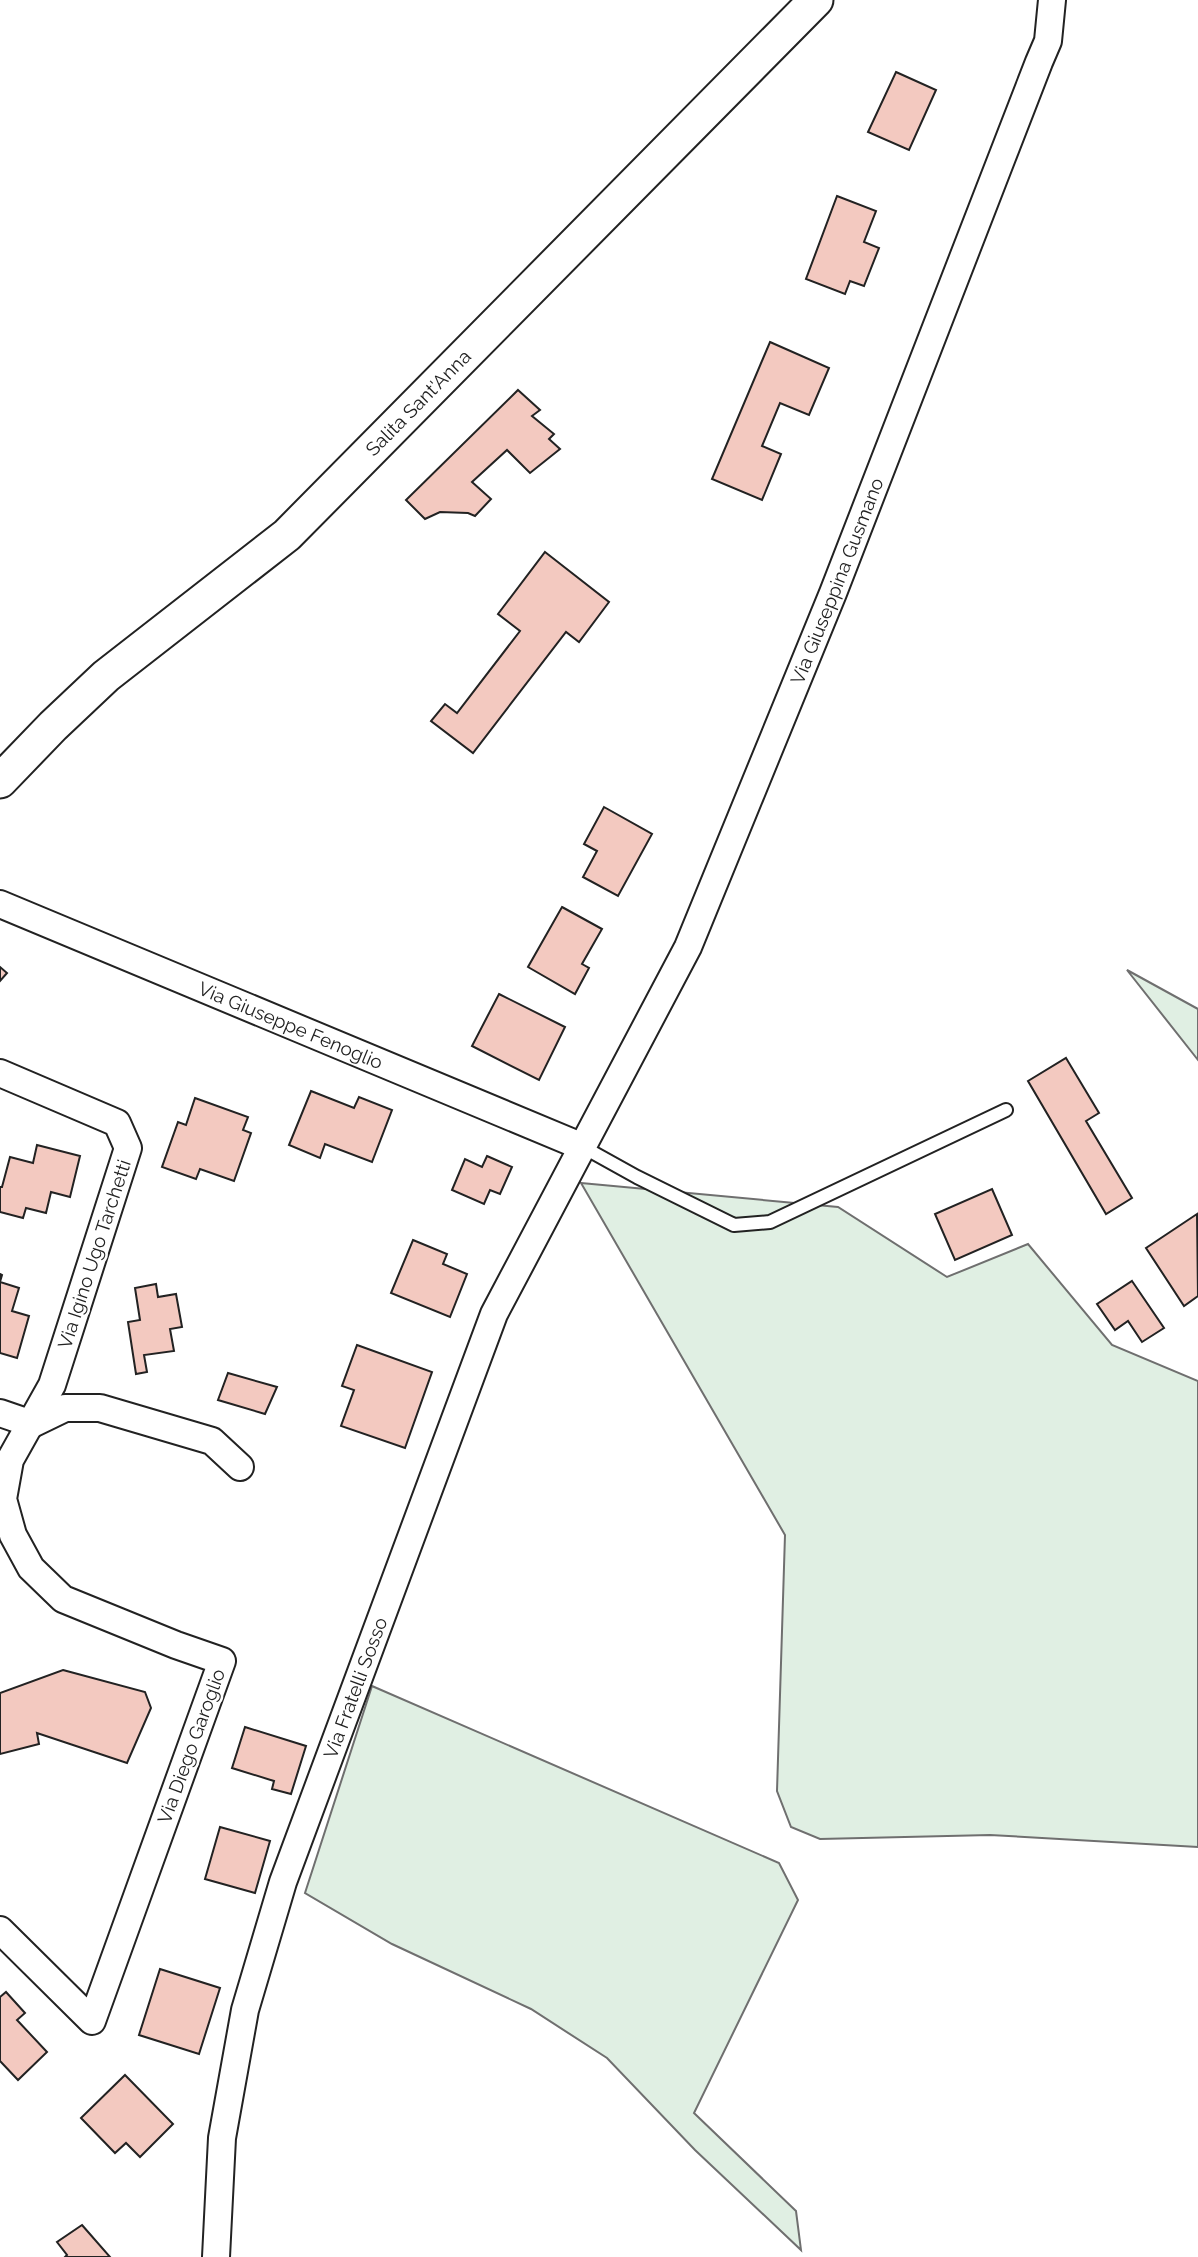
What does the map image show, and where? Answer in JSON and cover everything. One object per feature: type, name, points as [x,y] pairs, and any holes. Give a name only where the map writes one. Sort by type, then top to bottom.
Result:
[{"type":"street","name":"Salita Sant'Anna","points":[[0,781],[106,676],[286,536],[816,0]]},
{"type":"street","name":"Via Giuseppina Gusmano","points":[[583,1147],[699,921],[833,593],[1040,62],[1048,41],[1052,0]]},
{"type":"street","name":"Via Giuseppe Fenoglio","points":[[0,904],[583,1147]]},
{"type":"street","name":"Via Igino Ugo Tarchetti","points":[[0,1073],[117,1124],[128,1148],[52,1385],[32,1424]]},
{"type":"street","name":"Via Fratelli Sosso","points":[[216,2257],[222,2138],[245,2010],[284,1882],[494,1314],[583,1147]]},
{"type":"street","points":[[0,1413],[32,1424],[65,1408],[100,1408],[212,1441],[240,1467]]},
{"type":"street","name":"Via Diego Garoglio","points":[[0,1930],[92,2021],[222,1661],[63,1598],[31,1568],[13,1535],[4,1499],[10,1460],[32,1424]]},
{"type":"lane","points":[[583,1147],[734,1225],[770,1222],[1006,1110]]},
{"type":"green space","points":[[1127,970],[1198,1009],[1198,1060]]},
{"type":"green space","points":[[581,1183],[838,1207],[947,1277],[1028,1244],[1112,1345],[1198,1381],[1198,1847],[990,1835],[820,1839],[791,1827],[777,1791],[785,1535]]},
{"type":"green space","points":[[372,1686],[779,1863],[798,1900],[694,2113],[796,2211],[801,2250],[695,2150],[607,2058],[531,2009],[392,1944],[305,1893]]},
{"type":"building","points":[[896,72],[936,90],[909,150],[868,132]]},
{"type":"building","points":[[837,196],[876,211],[864,242],[879,248],[864,286],[850,281],[845,294],[806,279]]},
{"type":"building","points":[[770,342],[829,368],[809,415],[780,403],[762,446],[781,454],[762,500],[712,479]]},
{"type":"building","points":[[518,390],[540,410],[532,416],[554,434],[549,439],[560,449],[530,473],[507,450],[472,482],[491,499],[475,516],[468,513],[440,512],[425,519],[406,500]]},
{"type":"building","points":[[545,552],[609,602],[579,642],[566,632],[473,753],[431,721],[445,704],[457,713],[520,631],[498,614]]},
{"type":"building","points":[[604,807],[652,834],[618,896],[583,877],[597,851],[584,844]]},
{"type":"building","points":[[562,907],[602,929],[582,964],[589,968],[575,994],[528,967]]},
{"type":"building","points":[[0,967],[7,973],[0,981]]},
{"type":"building","points":[[499,994],[565,1027],[539,1080],[472,1046]]},
{"type":"building","points":[[1066,1058],[1099,1113],[1086,1121],[1132,1198],[1106,1214],[1028,1081]]},
{"type":"building","points":[[311,1091],[354,1108],[359,1097],[392,1110],[372,1162],[325,1144],[320,1158],[289,1145]]},
{"type":"building","points":[[195,1098],[248,1117],[243,1130],[251,1133],[234,1181],[200,1169],[196,1179],[162,1167],[178,1122],[186,1125]]},
{"type":"building","points":[[37,1145],[80,1156],[70,1197],[51,1192],[46,1213],[26,1208],[23,1218],[0,1212],[0,1187],[10,1157],[33,1163]]},
{"type":"building","points":[[487,1156],[512,1167],[500,1194],[490,1190],[484,1204],[452,1190],[465,1159],[482,1167]]},
{"type":"building","points":[[992,1189],[1012,1235],[955,1260],[935,1214]]},
{"type":"building","points":[[1197,1214],[1198,1296],[1184,1306],[1146,1248]]},
{"type":"building","points":[[413,1240],[447,1254],[443,1264],[467,1274],[450,1317],[391,1293]]},
{"type":"building","points":[[1132,1281],[1164,1328],[1142,1342],[1128,1321],[1115,1330],[1097,1304]]},
{"type":"building","points":[[0,1282],[19,1288],[12,1311],[29,1316],[17,1358],[0,1353]]},
{"type":"building","points":[[156,1284],[158,1297],[176,1294],[182,1327],[170,1329],[174,1351],[144,1355],[147,1372],[136,1374],[128,1322],[140,1320],[135,1288]]},
{"type":"building","points":[[357,1345],[432,1372],[405,1448],[341,1426],[354,1390],[342,1386]]},
{"type":"building","points":[[228,1373],[277,1387],[265,1414],[218,1400]]},
{"type":"building","points":[[63,1670],[145,1692],[151,1708],[127,1763],[37,1733],[39,1744],[0,1754],[0,1693]]},
{"type":"building","points":[[245,1727],[306,1746],[291,1794],[272,1789],[274,1781],[232,1768]]},
{"type":"building","points":[[220,1827],[270,1841],[255,1893],[205,1879]]},
{"type":"building","points":[[160,1969],[220,1988],[199,2054],[139,2035]]},
{"type":"building","points":[[6,1992],[25,2013],[17,2020],[47,2052],[18,2080],[0,2061],[0,1997]]},
{"type":"building","points":[[125,2075],[173,2124],[140,2157],[126,2143],[115,2153],[81,2118]]},
{"type":"building","points":[[82,2225],[110,2257],[65,2257],[67,2255],[57,2242]]}]
